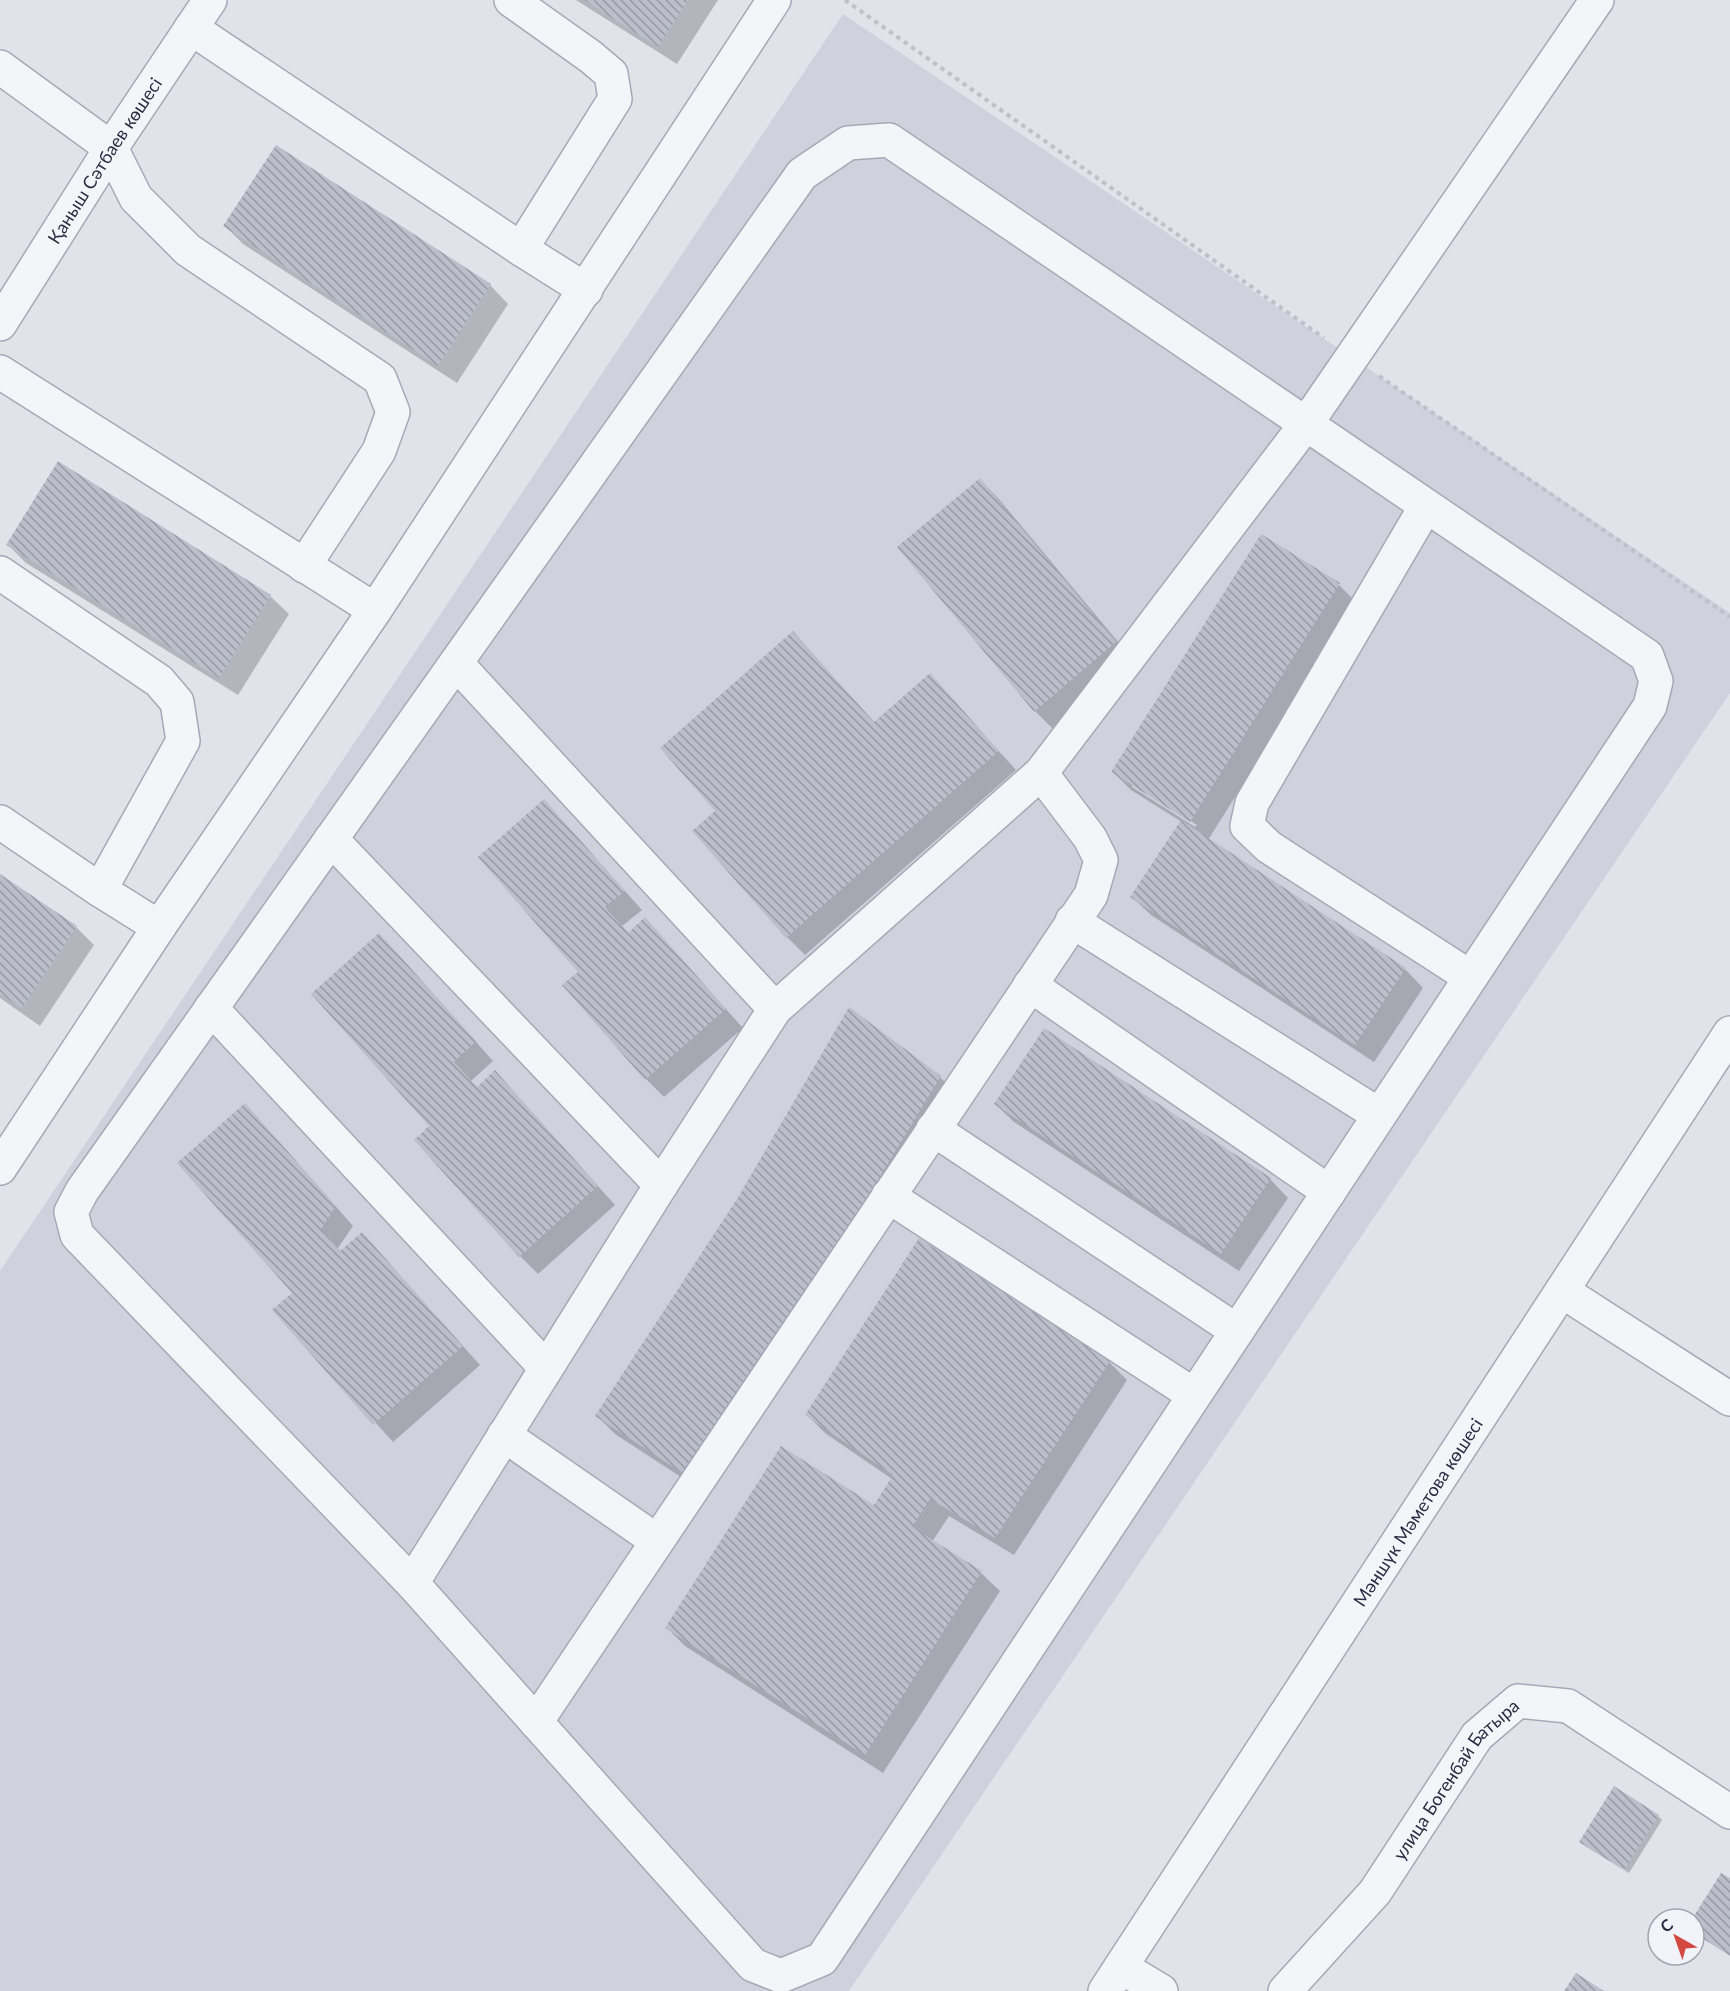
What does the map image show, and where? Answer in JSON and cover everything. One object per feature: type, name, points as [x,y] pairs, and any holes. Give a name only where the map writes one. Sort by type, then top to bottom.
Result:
[{"type":"street","name":"Қаныш Сәтбаев көшесі","points":[[0,324],[111,148],[210,0]]},
{"type":"street","points":[[511,0],[611,74],[615,99],[521,249]]},
{"type":"street","points":[[0,1168],[159,927],[375,610],[774,0]]},
{"type":"street","points":[[412,1583],[661,1185],[776,1009],[1041,773],[1306,423],[1597,0]]},
{"type":"street","points":[[191,28],[586,290]]},
{"type":"street","points":[[0,67],[111,148],[136,198],[188,250],[380,379],[393,412],[379,451],[304,566]]},
{"type":"street","points":[[889,140],[1426,506],[1647,657],[1656,681],[1650,706],[822,1959],[781,1976],[753,1965],[412,1583],[77,1235],[71,1212],[82,1191],[802,174],[848,143],[889,140]]},
{"type":"street","points":[[0,372],[375,610]]},
{"type":"street","points":[[1426,506],[1252,803],[1247,826],[1269,848],[1470,977]]},
{"type":"street","points":[[0,573],[159,681],[177,702],[183,741],[100,890]]},
{"type":"street","points":[[456,663],[776,1009]]},
{"type":"street","points":[[536,1722],[1090,895],[1101,860],[1090,838],[1041,773]]},
{"type":"street","points":[[0,822],[159,927]]},
{"type":"street","points":[[331,840],[661,1185]]},
{"type":"street","points":[[1072,921],[1379,1115]]},
{"type":"street","points":[[1030,985],[1329,1192]]},
{"type":"street","points":[[211,1008],[546,1368]]},
{"type":"street","name":"Мәншүк Мәметова көшесі","points":[[1113,1979],[1730,1033]]},
{"type":"street","points":[[933,1129],[1237,1331]]},
{"type":"street","points":[[888,1196],[1194,1395]]},
{"type":"street","points":[[1562,1291],[1730,1399]]},
{"type":"street","points":[[504,1435],[657,1541]]},
{"type":"street","name":"улица Богенбай Батыра","points":[[1286,1991],[1375,1892],[1477,1736],[1518,1701],[1568,1706],[1730,1812]]},
{"type":"street","points":[[1113,1979],[1161,1991]]},
{"type":"path","points":[[845,0],[1352,357],[1730,617]]},
{"type":"shaded area","points":[[843,14],[1730,613],[1730,693],[849,1991],[0,1991],[0,1271]]},
{"type":"building","points":[[584,0],[688,0],[658,47]]},
{"type":"building","points":[[276,145],[491,284],[438,366],[223,226]]},
{"type":"building","points":[[58,461],[271,595],[219,678],[6,545]]},
{"type":"building","points":[[980,478],[1116,642],[1034,712],[897,547]]},
{"type":"building","points":[[1261,534],[1340,583],[1190,822],[1111,772]]},
{"type":"building","points":[[793,631],[874,722],[930,673],[999,751],[786,938],[692,831],[715,811],[660,748]]},
{"type":"building","points":[[544,799],[625,891],[605,907],[628,933],[645,917],[726,1009],[645,1080],[562,985],[578,972],[478,857]]},
{"type":"building","points":[[1181,820],[1406,968],[1355,1045],[1130,897]]},
{"type":"building","points":[[0,874],[77,926],[22,1008],[0,994]]},
{"type":"building","points":[[379,933],[476,1041],[454,1062],[477,1087],[495,1070],[598,1186],[519,1257],[414,1140],[429,1126],[311,994]]},
{"type":"building","points":[[849,1007],[941,1076],[808,1295],[689,1477],[595,1416],[737,1199]]},
{"type":"building","points":[[1044,1028],[1271,1178],[1221,1254],[994,1104]]},
{"type":"building","points":[[245,1103],[336,1206],[321,1229],[340,1251],[362,1232],[463,1346],[373,1425],[272,1310],[292,1293],[177,1163]]},
{"type":"building","points":[[919,1238],[1110,1361],[995,1538],[930,1499],[912,1527],[982,1571],[865,1755],[665,1628],[781,1446],[874,1505],[893,1475],[805,1415]]},
{"type":"building","points":[[1614,1786],[1659,1815],[1624,1870],[1579,1842]]},
{"type":"building","points":[[1721,1873],[1730,1878],[1730,1956],[1706,1941],[1706,1907],[1700,1907]]},
{"type":"building","points":[[1576,1973],[1604,1991],[1564,1991]]}]
